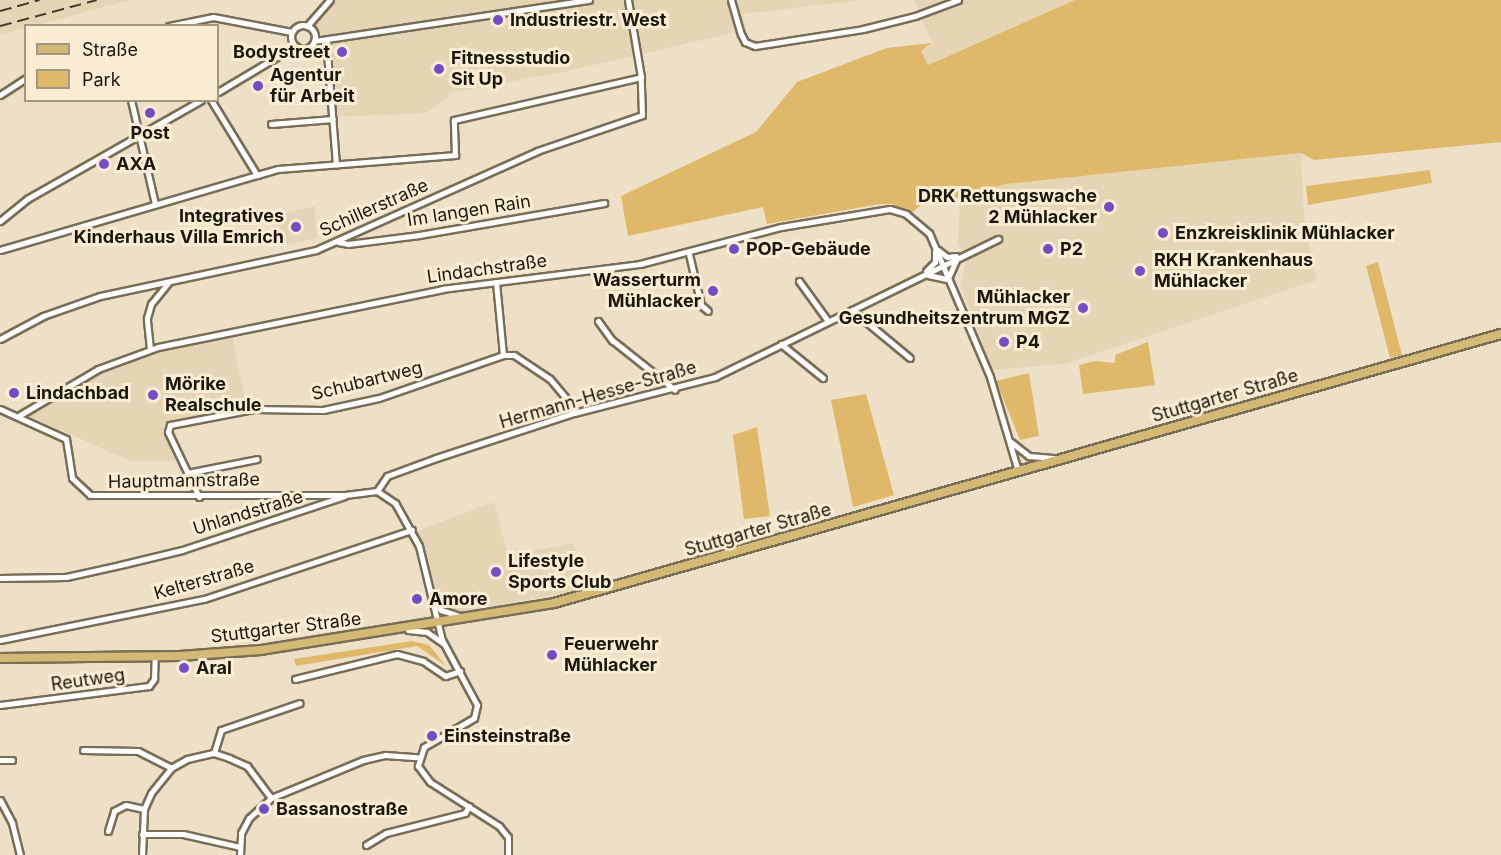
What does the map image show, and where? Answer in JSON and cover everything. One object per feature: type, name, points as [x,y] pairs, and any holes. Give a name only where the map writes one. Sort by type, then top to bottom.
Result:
[{"type":"main road","name":"Stuttgarter Straße","points":[[2,659],[155,656],[261,650],[436,624],[607,590],[1501,334]]},
{"type":"street","points":[[308,26],[330,0]]},
{"type":"street","points":[[219,91],[295,46],[306,48],[314,41],[588,0]]},
{"type":"street","name":"Schillerstraße","points":[[0,339],[68,306],[170,281],[300,256],[338,242],[537,151],[643,115],[641,77],[628,0]]},
{"type":"street","points":[[731,0],[741,34],[755,46],[863,29],[915,16],[958,0]]},
{"type":"street","points":[[179,24],[213,17],[292,32]]},
{"type":"street","points":[[292,32],[297,26],[308,26],[313,30],[314,41]]},
{"type":"street","points":[[292,32],[295,46]]},
{"type":"street","points":[[326,39],[336,165]]},
{"type":"street","points":[[0,250],[257,174],[455,155],[454,120],[641,77]]},
{"type":"street","points":[[0,95],[24,79]]},
{"type":"street","points":[[131,102],[155,204]]},
{"type":"street","points":[[0,221],[27,199],[197,102]]},
{"type":"street","points":[[213,102],[257,174]]},
{"type":"street","points":[[271,124],[333,119]]},
{"type":"street","name":"Im langen Rain","points":[[338,242],[348,244],[419,235],[604,203]]},
{"type":"street","name":"Lindachstraße","points":[[20,415],[98,369],[150,349],[442,289],[628,266],[689,254],[781,227],[880,209],[906,214],[922,225],[942,265]]},
{"type":"street","name":"Hermann-Hesse-Straße","points":[[377,491],[387,476],[574,413],[675,390],[715,377],[918,278],[963,253],[998,239]]},
{"type":"street","points":[[933,244],[947,257],[963,253]]},
{"type":"street","points":[[918,278],[935,262],[933,244]]},
{"type":"street","points":[[950,282],[951,266],[963,253]]},
{"type":"street","points":[[689,254],[701,305],[708,311]]},
{"type":"street","points":[[942,265],[990,377],[1018,471]]},
{"type":"street","name":"Hermann-Hesse-Straße","points":[[918,278],[938,274],[950,282]]},
{"type":"street","points":[[150,349],[147,318],[151,304],[170,281]]},
{"type":"street","points":[[800,281],[828,321]]},
{"type":"street","points":[[496,282],[503,355],[514,355],[549,379],[572,404],[574,413]]},
{"type":"street","points":[[852,310],[910,358]]},
{"type":"street","points":[[598,321],[612,340],[675,390]]},
{"type":"street","points":[[782,344],[823,378]]},
{"type":"street","name":"Schubartweg","points":[[199,497],[168,432],[170,425],[254,409],[323,410],[379,398],[503,355]]},
{"type":"street","name":"Hauptmannstraße","points":[[0,409],[20,415],[66,439],[72,478],[90,495],[199,497],[345,495]]},
{"type":"street","points":[[1009,438],[1029,456],[1071,456]]},
{"type":"street","points":[[187,473],[257,459]]},
{"type":"street","points":[[377,491],[395,503],[412,530],[432,601],[436,624],[444,644],[477,705],[476,715],[427,744],[417,757],[417,766],[425,778],[503,830],[509,842],[508,855]]},
{"type":"street","name":"Uhlandstraße","points":[[0,578],[66,577],[120,565],[182,549],[345,495],[377,491]]},
{"type":"street","name":"Kelterstraße","points":[[0,640],[204,599],[412,530]]},
{"type":"street","points":[[432,601],[449,614],[479,616]]},
{"type":"street","points":[[402,629],[427,632],[444,644]]},
{"type":"street","points":[[295,679],[397,654],[411,655],[445,676],[460,671]]},
{"type":"street","name":"Reutweg","points":[[0,705],[149,686],[154,679],[155,656]]},
{"type":"street","points":[[214,753],[220,730],[300,703]]},
{"type":"street","points":[[83,750],[138,751],[171,768]]},
{"type":"street","points":[[142,855],[144,809],[151,794],[171,768],[187,759],[214,753],[247,766],[271,798]]},
{"type":"street","points":[[240,855],[240,847],[249,818],[271,798],[363,760],[384,755],[417,757]]},
{"type":"street","points":[[0,760],[12,760]]},
{"type":"street","points":[[0,800],[12,823],[20,855]]},
{"type":"street","points":[[108,831],[114,811],[126,805],[144,809]]},
{"type":"street","points":[[366,845],[386,833],[465,813],[469,806]]},
{"type":"street","points":[[142,834],[183,834],[240,847]]},
{"type":"shaded area","points":[[0,0],[130,0],[41,24],[24,24],[24,29],[0,35]]},
{"type":"shaded area","points":[[335,0],[863,0],[743,14],[746,30],[559,73],[449,93],[448,98],[426,113],[328,117],[325,48],[313,24]]},
{"type":"shaded area","points":[[914,0],[1075,0],[927,65],[921,51],[933,45]]},
{"type":"shaded area","name":"RKH Krankenhaus Mühlacker","points":[[1301,153],[1304,217],[1317,280],[1064,364],[992,370],[960,284],[966,262],[958,243],[960,198],[1006,184]]},
{"type":"shaded area","name":"Integratives Kinderhaus Villa Emrich","points":[[315,206],[317,238],[285,245],[279,240],[273,216]]},
{"type":"shaded area","name":"Mörike Realschule","points":[[232,336],[247,408],[168,421],[163,429],[175,461],[130,461],[29,416],[108,369],[161,352]]},
{"type":"shaded area","points":[[494,502],[508,555],[574,543],[584,590],[436,615],[414,532]]},
{"type":"green space","points":[[1075,0],[1501,0],[1501,142],[1314,160],[1301,153],[1006,184],[960,198],[930,198],[911,213],[892,204],[880,204],[767,224],[763,207],[628,236],[621,196],[756,132],[797,82],[887,48],[932,43],[921,51],[928,65]]},
{"type":"green space","points":[[1430,170],[1432,183],[1308,205],[1306,186]]},
{"type":"green space","points":[[1378,262],[1402,355],[1390,358],[1366,266]]},
{"type":"green space","points":[[1148,342],[1155,385],[1083,394],[1079,365],[1095,361],[1115,363],[1115,355]]},
{"type":"green space","points":[[1029,373],[1039,436],[1020,440],[996,381]]},
{"type":"green space","points":[[866,394],[894,495],[853,507],[831,400]]},
{"type":"green space","points":[[757,427],[770,516],[744,519],[733,435]]},
{"type":"green space","points":[[412,641],[429,645],[446,666],[417,646],[296,666],[294,659]]},
{"type":"railway","points":[[0,11],[40,0]]},
{"type":"railway","points":[[0,26],[97,0]]},
{"type":"place","name":"Industriestr. West","points":[[498,20]]},
{"type":"place","name":"Bodystreet","points":[[342,52]]},
{"type":"place","name":"Fitnessstudio Sit Up","points":[[439,69]]},
{"type":"place","name":"Agentur für Arbeit","points":[[258,86]]},
{"type":"place","name":"Post","points":[[150,113]]},
{"type":"place","name":"AXA","points":[[104,164]]},
{"type":"place","name":"DRK Rettungswache 2 Mühlacker","points":[[1109,207]]},
{"type":"place","name":"Integratives Kinderhaus Villa Emrich","points":[[296,227]]},
{"type":"place","name":"Enzkreisklinik Mühlacker","points":[[1163,233]]},
{"type":"place","name":"POP-Gebäude","points":[[734,249]]},
{"type":"place","name":"P2","points":[[1048,249]]},
{"type":"place","name":"RKH Krankenhaus Mühlacker","points":[[1140,271]]},
{"type":"place","name":"Wasserturm Mühlacker","points":[[713,291]]},
{"type":"place","name":"Mühlacker Gesundheitszentrum MGZ","points":[[1083,308]]},
{"type":"place","name":"P4","points":[[1004,342]]},
{"type":"place","name":"Lindachbad","points":[[14,393]]},
{"type":"place","name":"Mörike Realschule","points":[[153,395]]},
{"type":"place","name":"Lifestyle Sports Club","points":[[496,572]]},
{"type":"place","name":"Amore","points":[[417,599]]},
{"type":"place","name":"Feuerwehr Mühlacker","points":[[552,655]]},
{"type":"place","name":"Aral","points":[[184,668]]},
{"type":"place","name":"Einsteinstraße","points":[[432,736]]},
{"type":"place","name":"Bassanostraße","points":[[264,809]]}]
